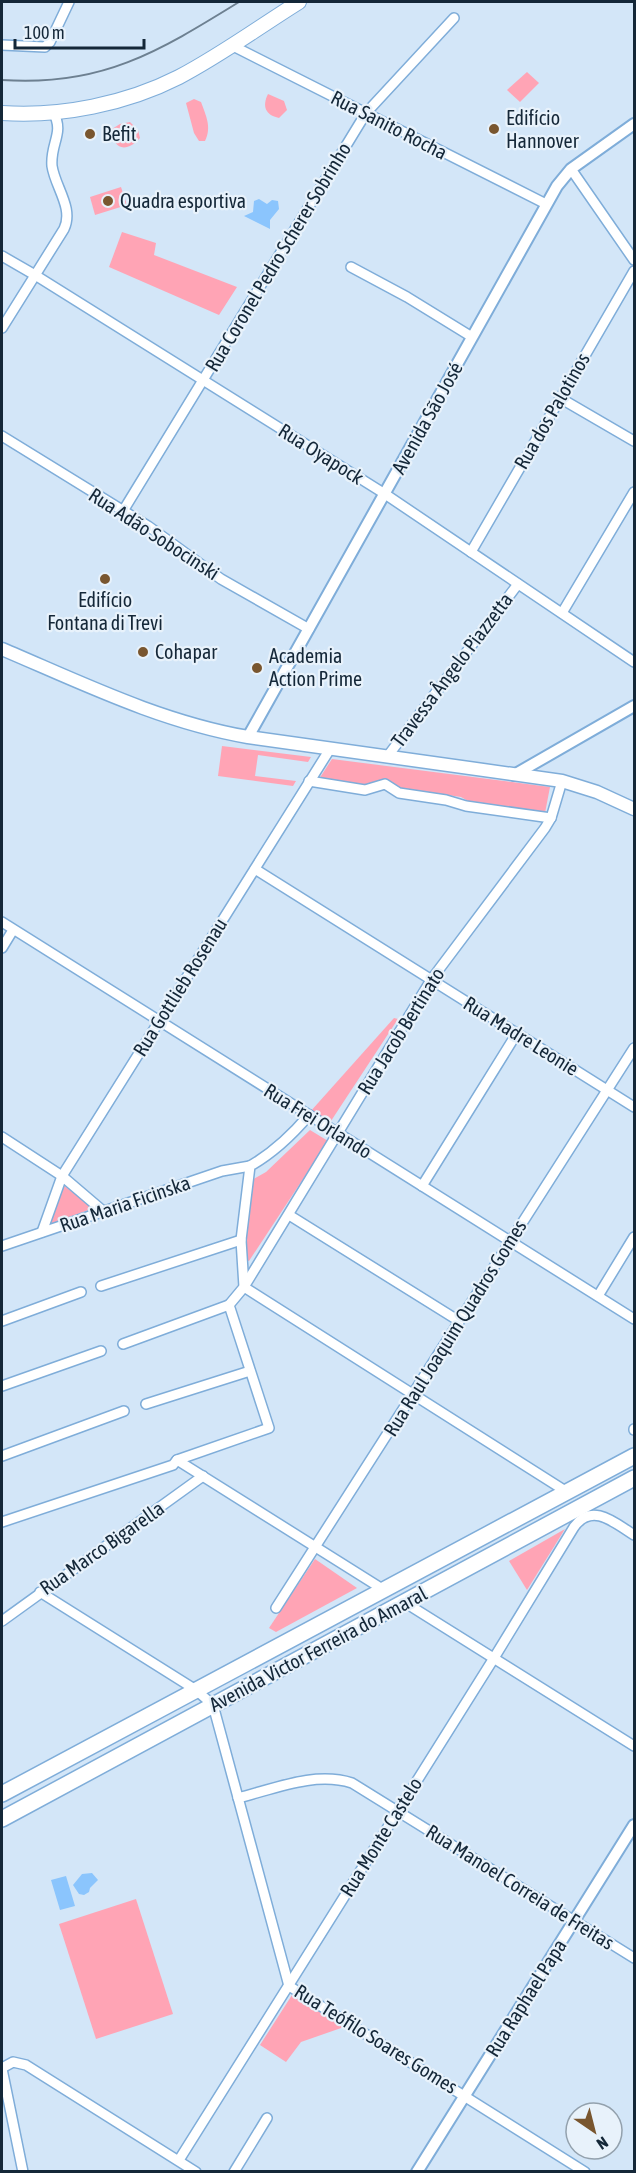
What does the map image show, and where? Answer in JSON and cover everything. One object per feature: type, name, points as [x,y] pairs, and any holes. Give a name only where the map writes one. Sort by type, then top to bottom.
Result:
[{"type":"highway","name":"Avenida Victor Ferreira do Amaral","points":[[2,1794],[634,1456]]},
{"type":"highway","name":"Avenida Victor Ferreira do Amaral","points":[[2,1819],[634,1478]]},
{"type":"main road","points":[[2,113],[53,112],[145,92],[185,73],[299,2]]},
{"type":"main road","points":[[2,649],[162,716],[207,729],[248,737],[562,781],[597,792],[632,808]]},
{"type":"street","points":[[2,45],[45,47],[50,42],[69,2]]},
{"type":"street","name":"Rua Coronel Pedro Scherer Sobrinho","points":[[123,511],[366,113],[454,18]]},
{"type":"street","name":"Rua Sanito Rocha","points":[[231,45],[546,204]]},
{"type":"street","points":[[2,328],[64,229],[67,220],[66,208],[52,166],[52,152],[59,124],[53,112]]},
{"type":"street","name":"Avenida São José","points":[[248,737],[561,179],[571,169],[634,124]]},
{"type":"street","points":[[571,169],[634,260]]},
{"type":"street","name":"Rua Oyapock","points":[[2,256],[384,494],[634,662]]},
{"type":"street","points":[[351,267],[407,297],[472,337]]},
{"type":"street","name":"Rua dos Palotinos","points":[[471,552],[634,271]]},
{"type":"street","points":[[560,398],[634,441]]},
{"type":"street","name":"Rua Adão Sobocinski","points":[[2,436],[154,530],[221,579],[309,629]]},
{"type":"street","points":[[562,613],[634,492]]},
{"type":"street","name":"Travessa Ângelo Piazzetta","points":[[387,757],[518,584]]},
{"type":"street","points":[[514,774],[634,705]]},
{"type":"street","name":"Rua Gottlieb Rosenau","points":[[42,1232],[62,1176],[330,749]]},
{"type":"street","points":[[309,781],[366,790],[385,784],[399,793],[441,799],[466,806],[551,818]]},
{"type":"street","name":"Rua Jacob Bertinato","points":[[229,1305],[244,1287],[289,1215],[431,980],[545,828],[551,818],[562,781]]},
{"type":"street","name":"Rua Madre Leonie","points":[[255,869],[634,1107]]},
{"type":"street","name":"Rua Frei Orlando","points":[[2,922],[634,1319]]},
{"type":"street","points":[[2,948],[13,930]]},
{"type":"street","points":[[422,1186],[517,1034]]},
{"type":"street","name":"Rua Raul Joaquim Quadros Gomes","points":[[276,1608],[634,1048]]},
{"type":"street","points":[[309,1115],[272,1151],[250,1166],[241,1240],[244,1287],[567,1492]]},
{"type":"street","points":[[2,1137],[62,1176],[104,1211]]},
{"type":"street","name":"Rua Maria Ficinska","points":[[2,1246],[222,1171],[250,1166]]},
{"type":"street","points":[[289,1215],[459,1322]]},
{"type":"street","points":[[598,1296],[634,1238]]},
{"type":"street","points":[[100,1286],[241,1240]]},
{"type":"street","points":[[2,1321],[81,1292]]},
{"type":"street","points":[[2,1522],[173,1465],[177,1460],[269,1428],[229,1305],[123,1344]]},
{"type":"street","points":[[2,1386],[101,1351]]},
{"type":"street","points":[[146,1404],[250,1371]]},
{"type":"street","points":[[2,1456],[124,1411]]},
{"type":"street","points":[[177,1460],[384,1590]]},
{"type":"street","name":"Rua Marco Bigarella","points":[[2,1621],[203,1476]]},
{"type":"street","name":"Rua Monte Castelo","points":[[179,2160],[574,1527],[586,1515],[592,1514],[603,1516],[634,1535]]},
{"type":"street","points":[[40,1592],[196,1690],[213,1705]]},
{"type":"street","points":[[404,1602],[634,1746]]},
{"type":"street","name":"Rua Teófilo Soares Gomes","points":[[213,1705],[289,1986],[585,2172]]},
{"type":"street","name":"Rua Manoel Correia de Freitas","points":[[238,1798],[312,1780],[328,1778],[352,1783],[634,1958]]},
{"type":"street","name":"Rua Raphael Papa","points":[[417,2172],[634,1825]]},
{"type":"street","points":[[23,2172],[2,2068],[13,2062],[26,2065],[196,2172]]},
{"type":"street","points":[[234,2172],[267,2118]]},
{"type":"shaded area","points":[[527,72],[539,83],[520,102],[507,90]]},
{"type":"shaded area","points":[[268,94],[284,101],[287,110],[279,118],[271,115],[266,109],[265,102]]},
{"type":"shaded area","points":[[194,99],[201,102],[206,117],[208,131],[205,141],[199,141],[194,133],[186,103]]},
{"type":"shaded area","points":[[130,122],[138,130],[140,138],[130,146],[121,147],[115,141],[112,129]]},
{"type":"shaded area","name":"Quadra esportiva","points":[[121,187],[127,205],[95,215],[90,197]]},
{"type":"shaded area","points":[[122,232],[156,243],[154,255],[237,287],[219,315],[109,267]]},
{"type":"shaded area","points":[[222,746],[311,757],[308,762],[258,755],[255,776],[296,781],[293,786],[218,776]]},
{"type":"shaded area","points":[[332,759],[550,787],[545,813],[470,802],[461,797],[400,788],[386,780],[380,780],[367,786],[319,779]]},
{"type":"shaded area","points":[[394,1018],[398,1019],[329,1124],[310,1112]]},
{"type":"shaded area","points":[[310,1130],[328,1141],[249,1261],[244,1260],[252,1180],[266,1172]]},
{"type":"shaded area","points":[[63,1185],[94,1208],[50,1224]]},
{"type":"shaded area","points":[[565,1529],[527,1590],[509,1561]]},
{"type":"shaded area","points":[[315,1559],[357,1588],[276,1632],[269,1628]]},
{"type":"shaded area","points":[[136,1899],[173,2014],[96,2039],[59,1924]]},
{"type":"shaded area","points":[[292,1995],[344,2027],[301,2042],[286,2062],[260,2045]]},
{"type":"water","points":[[259,199],[267,204],[272,200],[278,201],[279,209],[270,220],[270,229],[244,216],[253,212],[254,201]]},
{"type":"water","points":[[92,1873],[98,1880],[89,1892],[84,1895],[79,1894],[73,1885],[82,1874]]},
{"type":"water","points":[[66,1876],[75,1906],[60,1910],[51,1880]]},
{"type":"railway","points":[[2,80],[37,81],[99,72],[155,50],[239,2]]},
{"type":"place","name":"Edifício Hannover","points":[[494,129]]},
{"type":"place","name":"Befit","points":[[90,134]]},
{"type":"place","name":"Quadra esportiva","points":[[108,201]]},
{"type":"place","name":"Edifício Fontana di Trevi","points":[[105,579]]},
{"type":"place","name":"Cohapar","points":[[143,652]]},
{"type":"place","name":"Academia Action Prime","points":[[257,668]]}]
